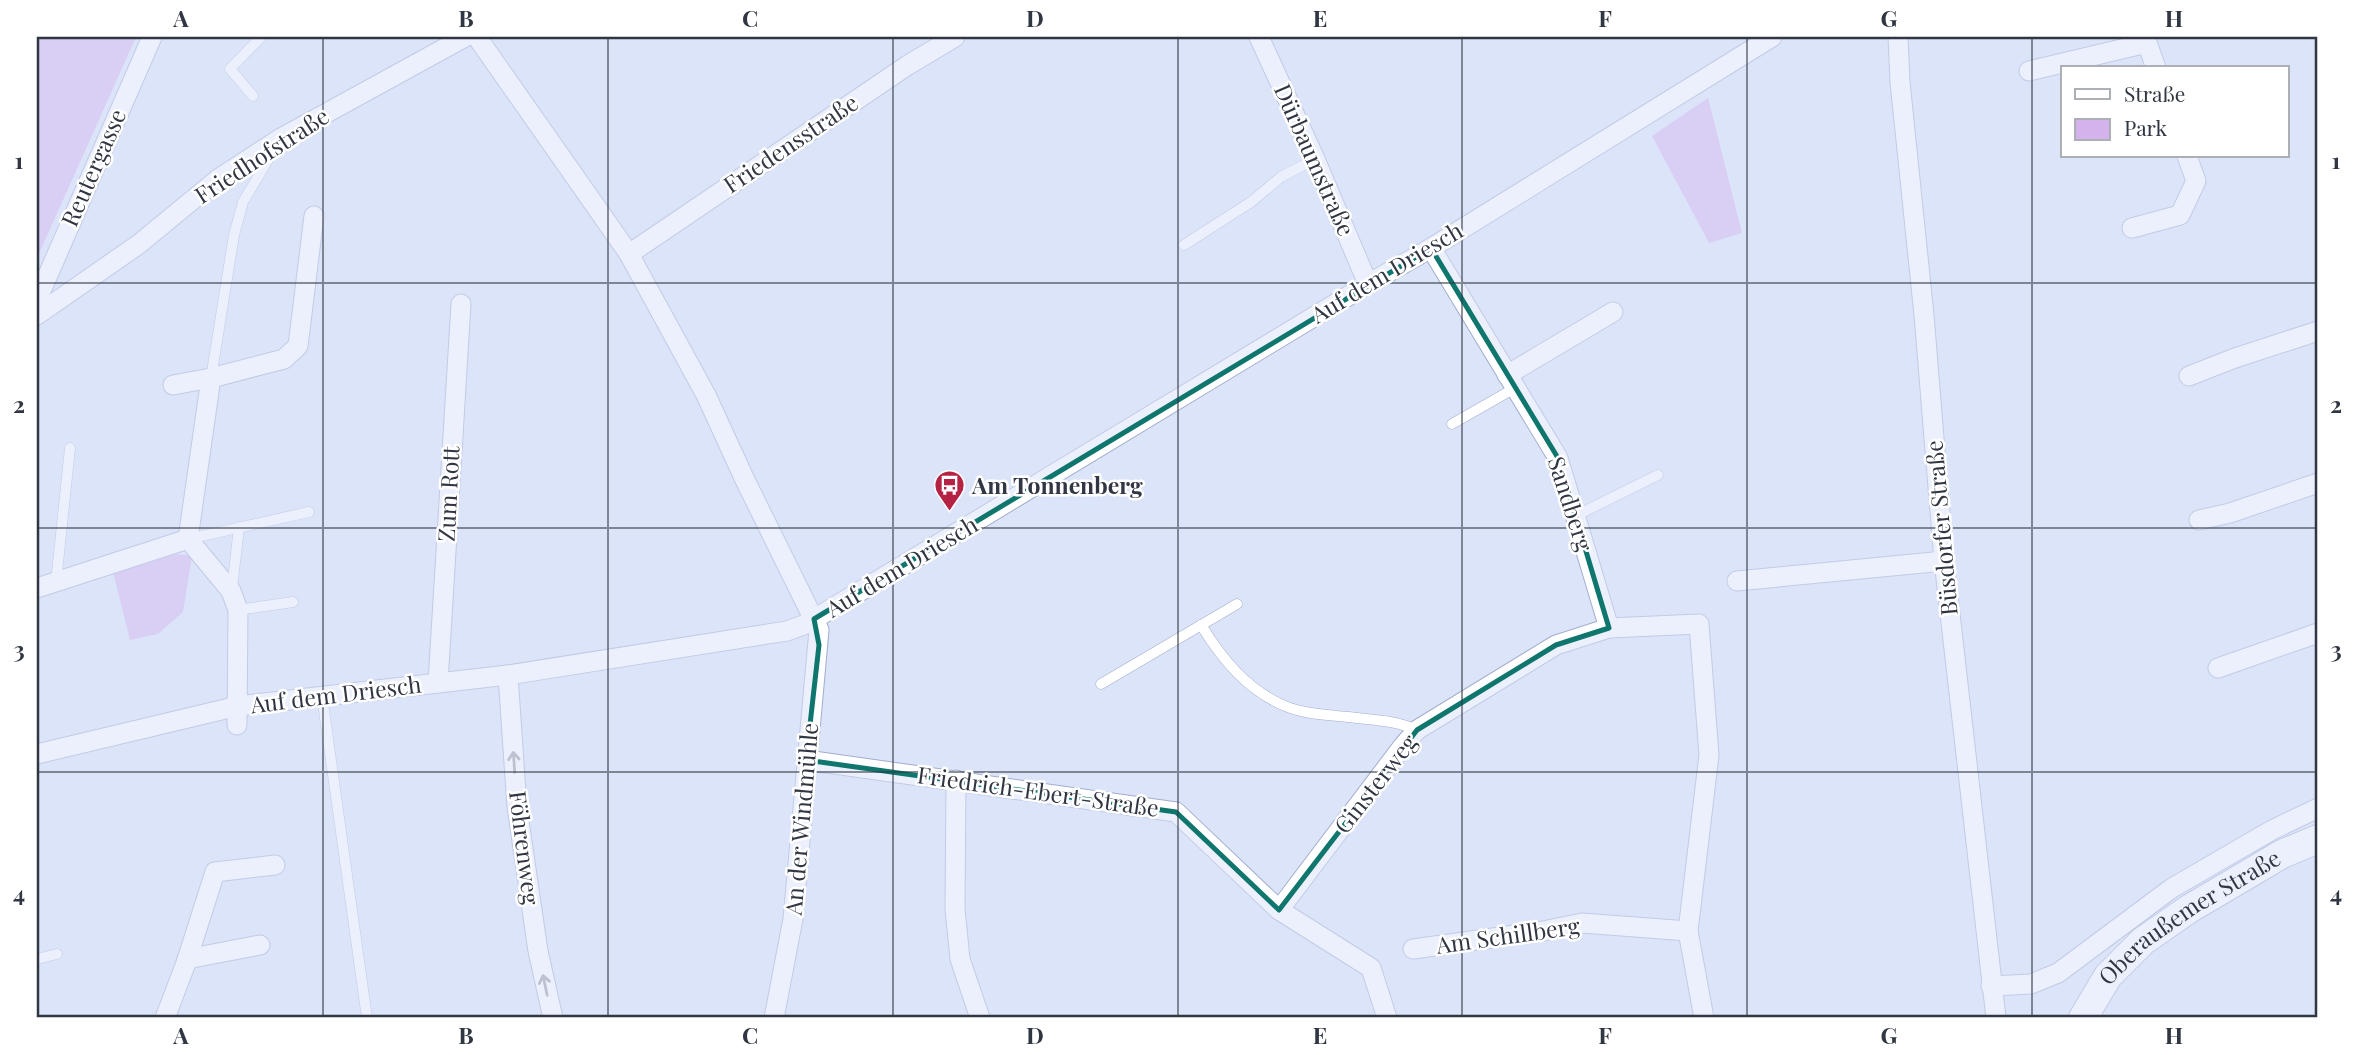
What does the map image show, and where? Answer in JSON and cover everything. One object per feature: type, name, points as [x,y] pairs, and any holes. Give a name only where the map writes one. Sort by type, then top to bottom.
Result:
[{"type":"main road","name":"Oberaußemer Straße","points":[[2083,1018],[2108,976],[2143,941],[2189,909],[2282,854],[2318,839]]},
{"type":"street","name":"Reutergasse","points":[[37,300],[152,37]]},
{"type":"street","name":"Friedhofstraße","points":[[37,315],[139,244],[218,179],[281,138],[465,37]]},
{"type":"street","points":[[477,37],[629,254],[706,395],[814,619]]},
{"type":"street","name":"Friedensstraße","points":[[629,254],[897,73],[955,37]]},
{"type":"street","name":"Auf dem Driesch","points":[[37,754],[322,696],[508,676],[787,631],[814,619],[1431,248],[1772,37]]},
{"type":"street","name":"Büsdorfer Straße","points":[[1898,37],[1944,561],[1996,1018]]},
{"type":"street","name":"Dürbaumstraße","points":[[1264,38],[1368,284]]},
{"type":"street","points":[[2029,71],[2146,40],[2155,66]]},
{"type":"street","points":[[2132,228],[2180,215],[2196,181],[2188,158]]},
{"type":"street","points":[[173,385],[285,359],[298,346],[314,216]]},
{"type":"street","name":"Sandberg","points":[[1431,248],[1558,458],[1575,516],[1616,628]]},
{"type":"street","name":"Zum Rott","points":[[438,683],[461,304]]},
{"type":"street","points":[[1511,382],[1613,312]]},
{"type":"street","points":[[2189,376],[2318,331]]},
{"type":"street","points":[[211,378],[188,539],[234,601],[238,715]]},
{"type":"street","points":[[2199,520],[2230,513],[2318,483]]},
{"type":"street","points":[[52,583],[188,539]]},
{"type":"street","points":[[1737,580],[1944,561]]},
{"type":"street","name":"An der Windmühle","points":[[774,1018],[793,919],[819,645],[819,630],[814,619]]},
{"type":"street","name":"Ginsterweg","points":[[1279,910],[1417,730],[1556,645],[1616,628],[1699,624],[1709,754],[1688,931]]},
{"type":"street","points":[[2218,668],[2318,634]]},
{"type":"street","name":"Föhrenweg","points":[[508,676],[517,807],[538,951],[553,1018]]},
{"type":"street","name":"Friedrich-Ebert-Straße","points":[[807,760],[1176,812],[1279,910],[1371,968],[1387,1018]]},
{"type":"street","points":[[957,780],[955,909],[960,958],[980,1018]]},
{"type":"street","points":[[1991,986],[2031,984],[2058,973],[2172,888],[2272,830],[2318,808]]},
{"type":"street","points":[[165,1018],[215,872],[275,865]]},
{"type":"street","name":"Am Schillberg","points":[[1413,949],[1582,923],[1688,931]]},
{"type":"street","points":[[1688,931],[1704,1018]]},
{"type":"street","points":[[187,959],[260,945]]},
{"type":"lane","points":[[253,96],[230,69],[261,37]]},
{"type":"lane","points":[[211,378],[234,235],[243,202],[281,138]]},
{"type":"lane","points":[[1184,245],[1251,202],[1281,177],[1315,159]]},
{"type":"lane","points":[[1452,424],[1511,382]]},
{"type":"lane","points":[[52,583],[70,448]]},
{"type":"lane","points":[[1575,516],[1658,475]]},
{"type":"lane","points":[[188,539],[309,512]]},
{"type":"lane","points":[[239,527],[234,601],[293,602]]},
{"type":"lane","points":[[1101,684],[1237,604]]},
{"type":"lane","points":[[1201,625],[1224,660],[1237,674],[1285,707],[1388,721],[1417,730]]},
{"type":"lane","points":[[322,696],[367,1018]]},
{"type":"lane","points":[[37,959],[57,954]]},
{"type":"highlighted area","points":[[1431,248],[1558,458],[1609,628],[1556,645],[1417,730],[1279,910],[1176,812],[806,760],[819,645],[814,619]]},
{"type":"green space","points":[[37,37],[136,37],[37,258]]},
{"type":"green space","points":[[1708,98],[1742,233],[1709,243],[1652,136]]},
{"type":"green space","points":[[177,554],[192,556],[183,612],[158,634],[130,640],[113,572]]},
{"type":"place","name":"Am Tonnenberg","points":[[949,513]]}]
